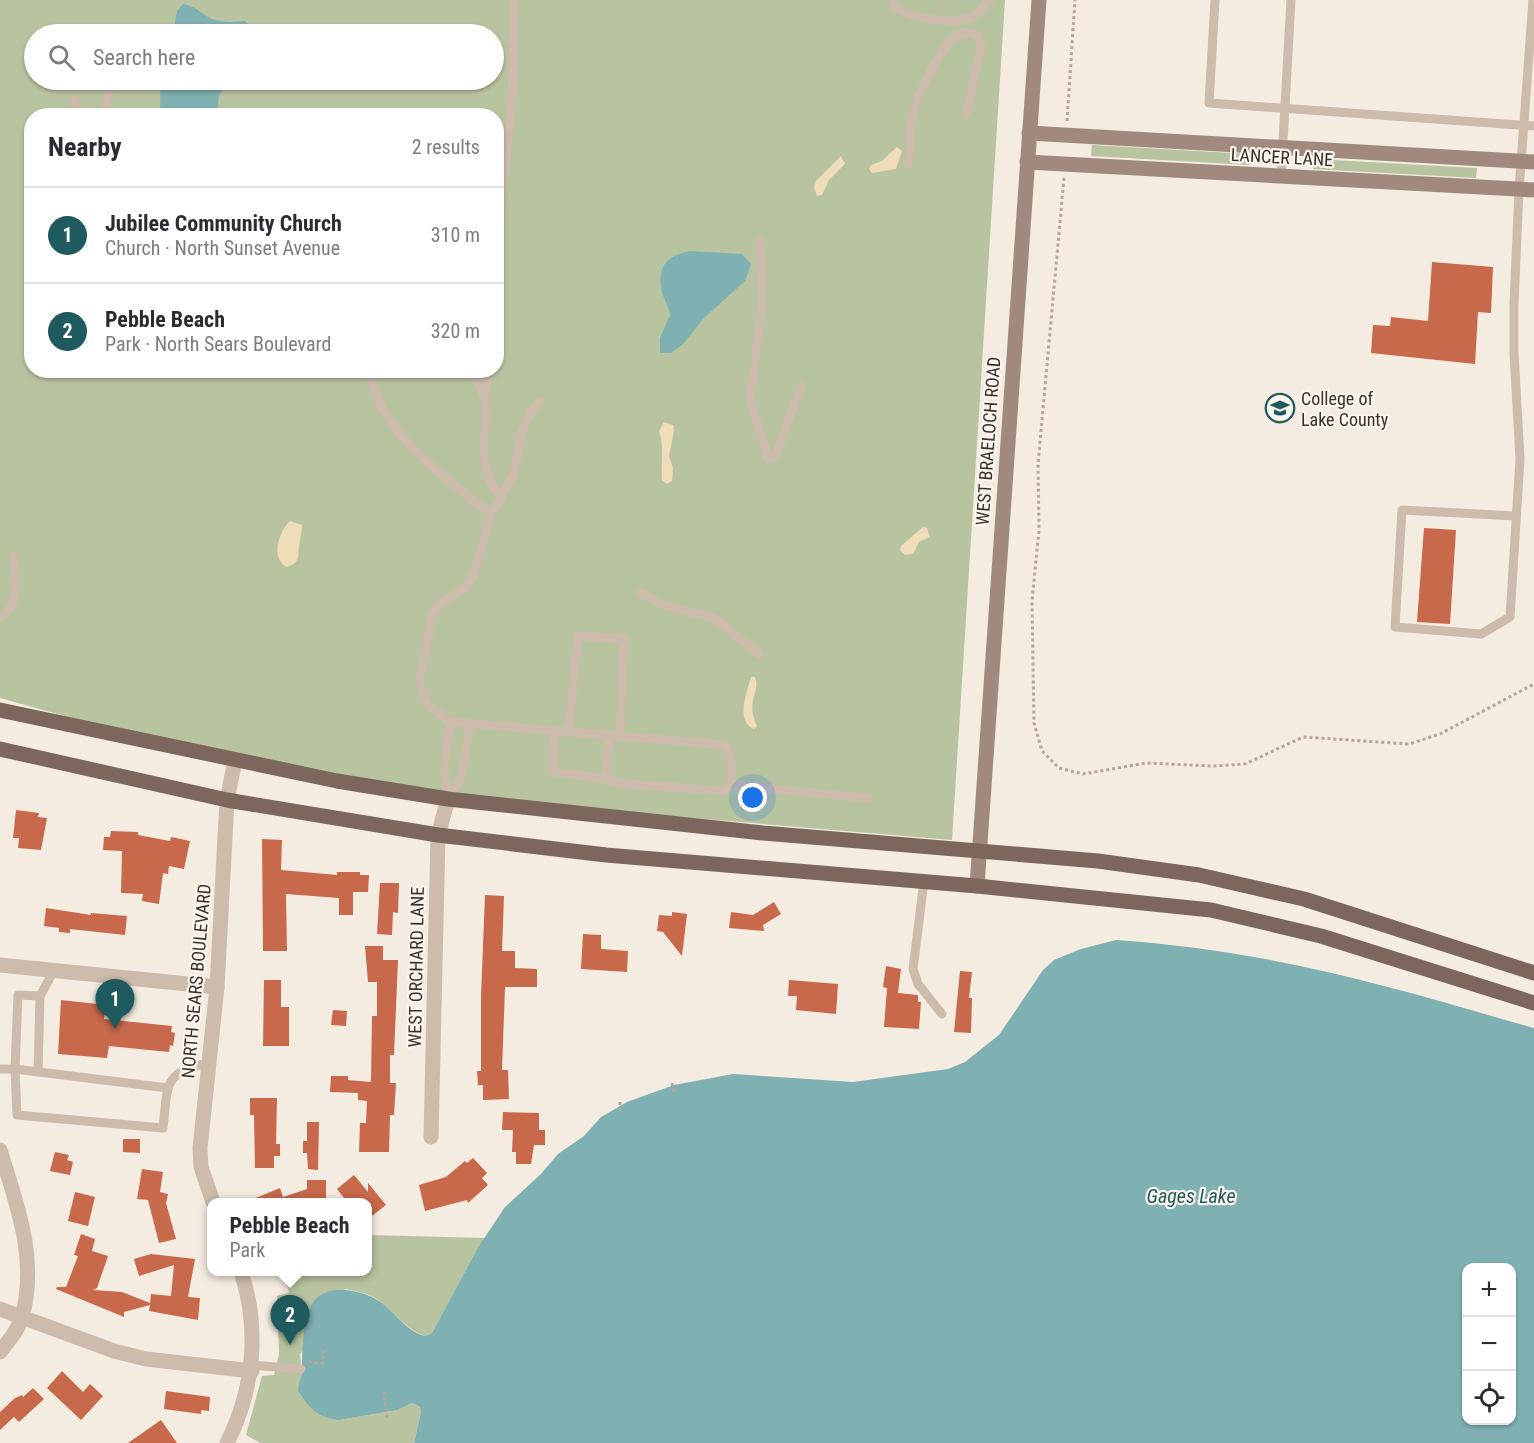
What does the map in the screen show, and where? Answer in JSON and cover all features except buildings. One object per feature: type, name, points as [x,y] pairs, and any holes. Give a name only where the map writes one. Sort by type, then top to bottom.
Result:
[{"type":"main road","points":[[0,710],[337,781],[448,799],[763,833],[1098,861],[1199,875],[1304,899],[1534,973]]},
{"type":"main road","points":[[0,749],[227,800],[438,835],[606,855],[924,881],[1211,910],[1321,936],[1534,1003]]},
{"type":"street","name":"WEST BRAELOCH ROAD","points":[[977,886],[1039,0]]},
{"type":"street","name":"LANCER LANE","points":[[1029,133],[1528,162]]},
{"type":"street","name":"LANCER LANE","points":[[1028,162],[1526,190]]},
{"type":"street","name":"NORTH SEARS BOULEVARD","points":[[211,1198],[201,1167],[200,1148],[217,987],[227,800],[235,760]]},
{"type":"street","name":"WEST ORCHARD LANE","points":[[431,1137],[438,835],[448,799]]},
{"type":"street","points":[[0,965],[217,987]]},
{"type":"street","points":[[0,1150],[26,1237],[27,1268],[22,1318],[0,1352]]},
{"type":"street","points":[[227,1443],[236,1425],[252,1368],[253,1333],[248,1292],[242,1276]]},
{"type":"street","points":[[0,1309],[114,1351],[146,1359],[252,1368]]},
{"type":"lane","points":[[504,174],[512,104],[514,0]]},
{"type":"lane","points":[[892,0],[895,8],[907,14],[942,20],[972,17],[990,0]]},
{"type":"lane","points":[[1215,0],[1209,102],[1284,110],[1534,126]]},
{"type":"lane","points":[[1281,177],[1291,0]]},
{"type":"lane","points":[[1516,516],[1402,510],[1395,627],[1481,634],[1510,616],[1520,459],[1514,314],[1528,162],[1524,127],[1533,0]]},
{"type":"lane","points":[[908,165],[909,135],[916,105],[941,53],[957,35],[966,31],[977,35],[981,46],[966,115]]},
{"type":"lane","points":[[106,108],[108,90]]},
{"type":"lane","points":[[75,99],[78,108]]},
{"type":"lane","points":[[760,242],[762,305],[750,400],[768,459],[775,457],[780,446],[801,386]]},
{"type":"lane","points":[[371,378],[382,410],[405,438],[458,489],[491,514]]},
{"type":"lane","points":[[475,378],[485,398]]},
{"type":"lane","points":[[487,378],[485,466],[492,489],[502,498]]},
{"type":"lane","points":[[540,402],[531,411],[522,431],[513,476],[491,514],[474,574],[466,586],[438,606],[432,615],[420,680],[426,703],[450,722],[470,725],[725,745],[731,762],[731,785]]},
{"type":"lane","points":[[0,617],[8,611],[16,598],[18,586],[13,556]]},
{"type":"lane","points":[[641,592],[663,605],[714,618],[759,654]]},
{"type":"lane","points":[[568,733],[578,636],[613,638],[624,639],[620,737]]},
{"type":"lane","points":[[448,799],[444,772],[450,722]]},
{"type":"lane","points":[[448,799],[460,778],[470,725]]},
{"type":"lane","points":[[554,732],[552,772],[626,784],[724,791],[731,785],[868,798]]},
{"type":"lane","points":[[607,780],[609,736]]},
{"type":"lane","points":[[924,881],[913,969],[918,984],[942,1014]]},
{"type":"lane","points":[[38,1071],[40,996],[53,972]]},
{"type":"lane","points":[[40,996],[18,995],[15,1069],[17,1115],[163,1128],[168,1088],[175,1074],[189,1066],[209,1063]]},
{"type":"lane","points":[[0,1069],[38,1071],[168,1088]]},
{"type":"lane","points":[[252,1368],[301,1365]]},
{"type":"path","points":[[1067,119],[1075,0]]},
{"type":"path","points":[[1065,177],[1038,464],[1039,530],[1032,601],[1034,723],[1042,751],[1059,768],[1083,774],[1146,763],[1213,766],[1245,764],[1303,737],[1409,744],[1440,734],[1534,684]]},
{"type":"path","points":[[672,1083],[674,1094]]},
{"type":"path","points":[[620,1102],[620,1114]]},
{"type":"path","points":[[301,1365],[323,1363],[324,1348]]},
{"type":"path","points":[[384,1391],[387,1419]]},
{"type":"green space","points":[[0,0],[1005,0],[952,840],[433,796],[211,757],[0,698]]},
{"type":"green space","points":[[1092,145],[1250,154],[1250,165],[1091,156]]},
{"type":"green space","points":[[1314,159],[1477,168],[1476,178],[1313,169]]},
{"type":"green space","points":[[372,1235],[486,1238],[477,1249],[432,1333],[426,1336],[420,1334],[408,1327],[377,1299],[364,1293],[345,1289],[300,1354],[302,1376],[298,1391],[315,1411],[339,1420],[398,1410],[412,1403],[420,1407],[421,1412],[414,1443],[260,1443],[246,1435],[262,1376],[274,1375],[279,1354],[277,1296],[289,1293],[284,1276],[372,1276]]},
{"type":"sand","points":[[897,147],[902,151],[896,169],[872,173],[869,169],[871,165],[882,161]]},
{"type":"sand","points":[[841,156],[845,164],[829,180],[822,195],[817,196],[814,188],[816,181]]},
{"type":"sand","points":[[664,422],[673,425],[674,431],[669,456],[673,468],[672,481],[667,484],[662,480],[662,449],[659,431]]},
{"type":"sand","points":[[290,521],[302,525],[302,528],[298,559],[287,567],[279,558],[278,545],[282,531]]},
{"type":"sand","points":[[923,527],[927,528],[930,537],[919,542],[913,554],[905,555],[900,550],[901,546]]},
{"type":"sand","points":[[751,677],[755,677],[756,682],[752,710],[757,726],[754,729],[748,725],[744,713],[745,698]]},
{"type":"water","points":[[183,4],[216,20],[245,21],[248,24],[175,24],[177,11]]},
{"type":"water","points":[[161,90],[223,90],[219,95],[218,108],[160,108]]},
{"type":"water","points":[[690,251],[742,254],[751,264],[745,281],[704,318],[683,344],[671,353],[660,353],[660,338],[670,315],[662,292],[662,269],[669,259]]},
{"type":"water","name":"Gages Lake","points":[[1116,940],[1183,946],[1282,962],[1348,977],[1534,1028],[1534,1443],[414,1443],[421,1412],[420,1407],[412,1403],[398,1410],[339,1420],[320,1415],[298,1391],[302,1373],[305,1324],[315,1299],[332,1291],[362,1293],[385,1305],[413,1331],[426,1336],[432,1333],[477,1249],[505,1207],[541,1174],[558,1154],[584,1136],[601,1117],[627,1102],[674,1085],[733,1074],[853,1082],[948,1069],[965,1062],[999,1035],[1043,970],[1054,960],[1081,949]]},
{"type":"place","name":"College of Lake County","points":[[1280,408]]},
{"type":"place","name":"Jubilee Community Church","points":[[115,1029]]},
{"type":"place","name":"Pebble Beach","points":[[290,1345]]}]
